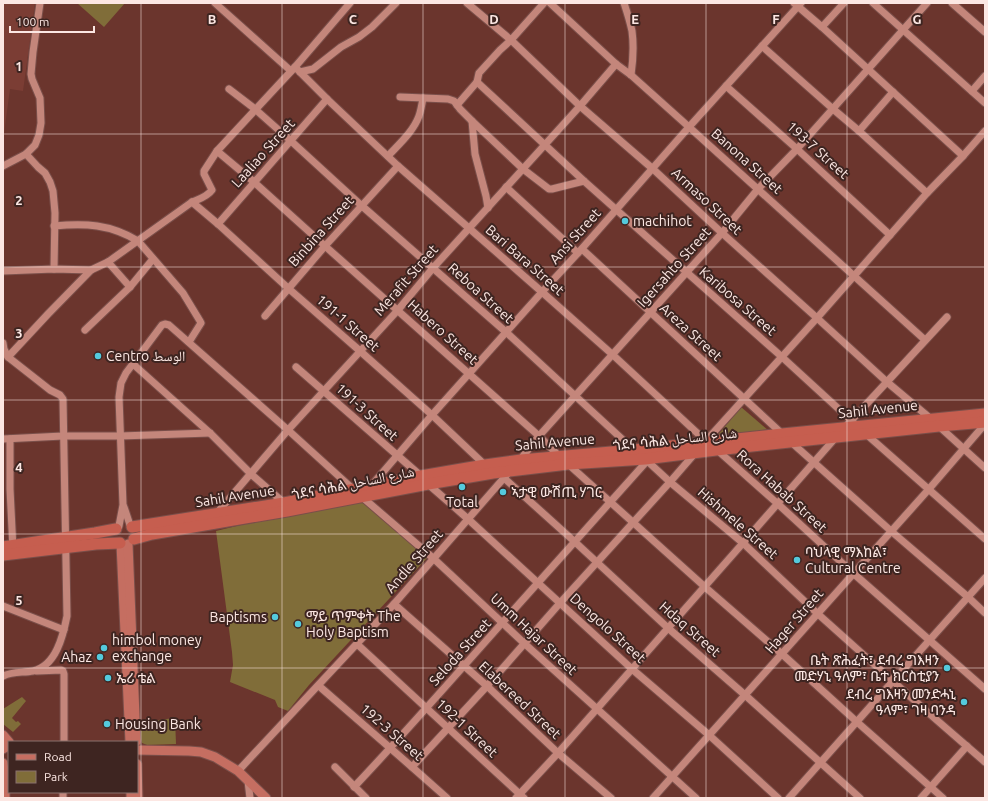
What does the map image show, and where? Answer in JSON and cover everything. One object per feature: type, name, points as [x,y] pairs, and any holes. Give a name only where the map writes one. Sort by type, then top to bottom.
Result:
[{"type":"highway","name":"Sahil Avenue","points":[[489,469],[521,460],[634,450],[851,425],[935,422],[985,414]]},
{"type":"highway","name":"ጎደና ሳሕል شارع الساحل","points":[[128,537],[152,534],[424,480],[489,469],[507,475],[568,464],[646,460],[696,452],[866,434],[935,422],[985,423]]},
{"type":"highway","points":[[358,493],[370,486],[424,480]]},
{"type":"highway","name":"Sahil Avenue","points":[[128,537],[216,513],[285,507]]},
{"type":"highway","points":[[8,551],[66,543],[118,528],[124,524],[128,537]]},
{"type":"highway","points":[[118,528],[115,535],[118,541],[128,537]]},
{"type":"highway","points":[[66,543],[96,544],[128,537]]},
{"type":"main road","points":[[128,537],[130,741]]},
{"type":"main road","points":[[128,537],[136,741]]},
{"type":"main road","points":[[138,750],[201,752],[238,771],[266,798]]},
{"type":"main road","points":[[3,762],[7,775],[5,798]]},
{"type":"street","points":[[3,166],[26,154],[35,145],[39,135],[41,123],[40,98],[31,74],[40,3]]},
{"type":"street","points":[[8,357],[91,270],[108,262],[192,202],[207,195],[212,190],[204,171],[217,151],[255,109],[296,70],[350,3]]},
{"type":"street","points":[[296,70],[313,69],[341,47],[359,37],[372,27],[396,3]]},
{"type":"street","name":"Armaso Street","points":[[467,3],[512,40],[580,106],[653,169],[985,468]]},
{"type":"street","points":[[457,105],[477,82],[479,73],[500,50],[512,40],[544,3]]},
{"type":"street","name":"Banona Street","points":[[550,3],[616,64],[631,75],[925,340]]},
{"type":"street","points":[[624,3],[632,31],[633,61],[631,75]]},
{"type":"street","points":[[822,27],[844,3]]},
{"type":"street","points":[[873,3],[985,103]]},
{"type":"street","name":"Igersahto Street","points":[[507,475],[521,460],[539,436],[927,3]]},
{"type":"street","points":[[952,3],[985,32]]},
{"type":"street","name":"Bari Bara Street","points":[[219,4],[296,70],[398,166],[613,355],[705,442]]},
{"type":"street","points":[[798,4],[963,156]]},
{"type":"street","name":"Ansi Street","points":[[370,486],[798,4]]},
{"type":"street","points":[[762,46],[927,193]]},
{"type":"street","name":"Merafit Street","points":[[216,513],[288,430],[398,310],[433,268],[580,106],[616,64]]},
{"type":"street","points":[[972,91],[985,76]]},
{"type":"street","name":"Karibosa Street","points":[[477,82],[584,181],[782,357],[851,425],[866,434],[985,539]]},
{"type":"street","name":"193-7 Street","points":[[726,86],[890,235]]},
{"type":"street","name":"Reboa Street","points":[[229,90],[255,109],[362,206],[506,332],[634,450]]},
{"type":"street","points":[[859,131],[893,92]]},
{"type":"street","points":[[400,96],[448,99],[454,101],[472,121],[523,169],[552,190],[584,181]]},
{"type":"street","points":[[388,156],[410,133],[416,124],[423,98]]},
{"type":"street","name":"Laaliao Street","points":[[218,224],[327,99]]},
{"type":"street","points":[[472,121],[475,154],[488,208]]},
{"type":"street","points":[[412,766],[487,686],[927,193],[985,131]]},
{"type":"street","name":"Habero Street","points":[[217,151],[469,373],[705,587],[943,798]]},
{"type":"street","points":[[26,154],[45,173],[53,192],[54,269]]},
{"type":"street","name":"Binbina Street","points":[[265,316],[325,246],[398,166]]},
{"type":"street","name":"Areza Street","points":[[506,187],[745,398],[782,434],[891,532],[985,613]]},
{"type":"street","name":"191-1 Street","points":[[192,202],[432,415],[489,469]]},
{"type":"street","points":[[54,226],[85,224],[97,226],[128,235],[138,241],[183,293],[200,320],[200,323],[189,342]]},
{"type":"street","points":[[85,330],[130,287],[153,259]]},
{"type":"street","points":[[108,262],[130,287]]},
{"type":"street","points":[[3,271],[54,269],[91,270]]},
{"type":"street","points":[[520,797],[836,437],[851,425],[947,317]]},
{"type":"street","name":"Umm Hajar Street","points":[[133,364],[162,325],[169,325],[358,493],[434,558],[524,644],[696,798]]},
{"type":"street","points":[[3,343],[8,357],[50,390],[60,395],[62,399],[67,616],[64,630],[56,652],[46,665],[34,671]]},
{"type":"street","points":[[128,537],[123,505],[119,397],[121,384],[126,373],[133,364],[210,433],[285,507]]},
{"type":"street","name":"191-3 Street","points":[[296,367],[424,480]]},
{"type":"street","name":"Hager Street","points":[[653,798],[964,450],[985,423]]},
{"type":"street","points":[[8,551],[10,489],[7,439],[63,436],[210,433]]},
{"type":"street","name":"Rora Habab Street","points":[[705,442],[778,504],[853,573],[985,688]]},
{"type":"street","name":"Hishmele Street","points":[[634,450],[743,543],[818,614],[985,762]]},
{"type":"street","name":"Seloda Street","points":[[354,787],[539,584],[646,460]]},
{"type":"street","name":"Andle Street","points":[[238,771],[394,604],[507,475]]},
{"type":"street","name":"Hdaq Street","points":[[507,475],[575,542],[668,628],[860,798]]},
{"type":"street","name":"Dengolo Street","points":[[424,480],[632,669],[778,798]]},
{"type":"street","points":[[118,528],[123,505]]},
{"type":"street","points":[[789,798],[985,578]]},
{"type":"street","name":"Elabereed Street","points":[[394,604],[487,686],[558,753],[610,798]]},
{"type":"street","points":[[3,606],[64,630]]},
{"type":"street","name":"192-1 Street","points":[[357,644],[520,797]]},
{"type":"street","points":[[3,676],[13,673],[34,671],[63,671],[64,741]]},
{"type":"street","name":"192-3 Street","points":[[319,686],[447,798]]},
{"type":"street","points":[[921,798],[967,746]]},
{"type":"street","points":[[335,767],[366,798]]},
{"type":"street","points":[[248,781],[250,798]]},
{"type":"shaded area","points":[[3,3],[35,3],[23,91],[10,89],[3,141]]},
{"type":"green space","points":[[77,3],[125,3],[104,27]]},
{"type":"green space","points":[[741,407],[769,431],[718,435]]},
{"type":"green space","name":"ማይ ጥምቀት The Holy Baptism","points":[[361,496],[428,557],[309,685],[288,711],[278,707],[275,700],[230,682],[233,665],[232,652],[216,531]]},
{"type":"green space","points":[[22,697],[26,701],[12,718],[21,724],[13,732],[3,724],[3,709]]},
{"type":"green space","points":[[175,718],[176,744],[147,745],[142,743],[141,722]]},
{"type":"place","name":"machihot","points":[[625,221]]},
{"type":"place","name":"Centro الوسط","points":[[98,356]]},
{"type":"place","name":"Total","points":[[462,487]]},
{"type":"place","name":"ኣታዊ ውሽጢ ሃገር","points":[[503,492]]},
{"type":"place","name":"ባህላዊ ማእከል፣ Cultural Centre","points":[[797,560]]},
{"type":"place","name":"Baptisms","points":[[275,617]]},
{"type":"place","name":"ማይ ጥምቀት The Holy Baptism","points":[[298,624]]},
{"type":"place","name":"himbol money exchange","points":[[104,648]]},
{"type":"place","name":"Ahaz","points":[[100,657]]},
{"type":"place","name":"ቤት ጽሕፈት፣ ደብረ ግእዛን መድሃኒ ዓለም፣ ቤተ ክርስቲያን","points":[[947,668]]},
{"type":"place","name":"ኤሪ ቴል","points":[[108,678]]},
{"type":"place","name":"ደብረ ግእዛን መንድሓኒ ዓላም፣ ገዛ ባንዳ","points":[[964,702]]},
{"type":"place","name":"Housing Bank","points":[[107,724]]}]
